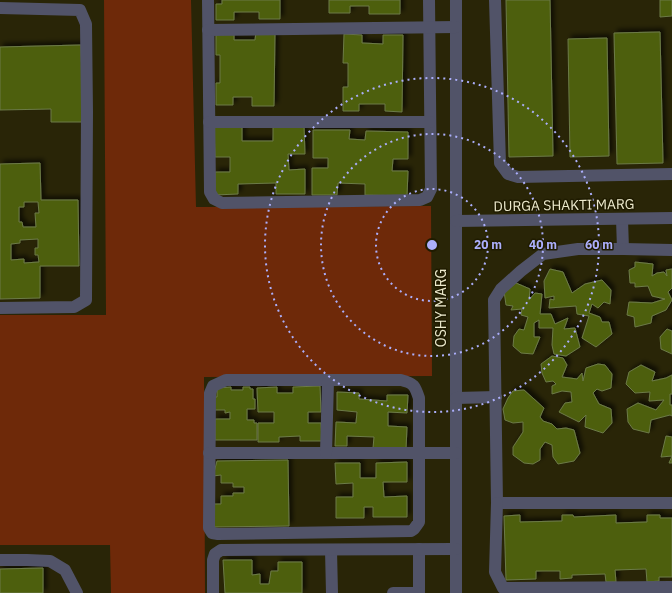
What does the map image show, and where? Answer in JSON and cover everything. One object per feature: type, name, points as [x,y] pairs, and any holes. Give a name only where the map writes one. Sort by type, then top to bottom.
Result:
[{"type":"street","points":[[208,0],[210,192],[214,200],[222,203],[420,200],[427,197],[431,189],[429,0]]},
{"type":"street","name":"OSHY MARG","points":[[456,0],[456,593]]},
{"type":"street","points":[[495,0],[500,163],[508,174],[518,177],[672,174]]},
{"type":"street","points":[[0,8],[80,10],[86,24],[87,135],[86,300],[74,307],[0,308]]},
{"type":"street","points":[[208,30],[456,27]]},
{"type":"street","points":[[209,122],[430,122]]},
{"type":"street","name":"DURGA SHAKTI MARG","points":[[456,221],[672,218]]},
{"type":"street","points":[[622,219],[623,249]]},
{"type":"street","points":[[672,250],[578,249],[543,254],[501,289],[494,300],[497,503],[495,572],[503,588],[672,587]]},
{"type":"street","points":[[226,380],[401,380],[410,382],[416,389],[419,398],[419,453],[419,522],[411,531],[218,534],[212,533],[209,528],[210,393],[213,386],[226,380]]},
{"type":"street","points":[[326,453],[328,381]]},
{"type":"street","points":[[456,398],[496,397]]},
{"type":"street","points":[[209,453],[456,453]]},
{"type":"street","points":[[497,503],[672,503]]},
{"type":"street","points":[[393,593],[419,593],[418,549]]},
{"type":"street","points":[[213,593],[213,560],[215,554],[221,550],[456,549]]},
{"type":"street","points":[[331,550],[332,593]]},
{"type":"street","points":[[0,560],[50,561],[65,570],[77,593]]},
{"type":"shaded area","points":[[104,0],[191,0],[196,207],[431,206],[432,376],[204,377],[205,593],[111,593],[110,545],[0,545],[0,315],[106,315]]},
{"type":"building","points":[[222,0],[280,0],[280,19],[259,19],[259,12],[234,12],[234,20],[216,20],[216,4],[222,4]]},
{"type":"building","points":[[329,0],[400,0],[400,14],[369,14],[369,6],[350,6],[350,13],[329,13]]},
{"type":"building","points":[[506,0],[550,0],[553,156],[509,157]]},
{"type":"building","points":[[660,0],[672,0],[672,16],[660,17]]},
{"type":"building","points":[[216,32],[234,32],[234,40],[255,40],[256,32],[275,32],[274,106],[252,106],[252,97],[233,97],[233,105],[216,105],[216,83],[220,83],[220,55],[216,55]]},
{"type":"building","points":[[660,32],[663,163],[617,164],[614,33]]},
{"type":"building","points":[[344,34],[362,35],[362,43],[383,44],[383,35],[403,35],[402,112],[385,111],[385,104],[359,104],[359,111],[343,111],[343,87],[348,87],[348,63],[343,63]]},
{"type":"building","points":[[607,38],[609,156],[570,157],[568,39]]},
{"type":"building","points":[[81,45],[83,122],[51,122],[51,109],[0,110],[0,47]]},
{"type":"building","points":[[273,126],[304,126],[305,154],[288,154],[289,170],[305,169],[305,194],[276,194],[276,183],[238,184],[238,194],[215,195],[215,172],[230,172],[230,157],[215,157],[214,127],[242,127],[242,141],[273,141]]},
{"type":"building","points":[[313,130],[350,130],[349,139],[365,140],[366,131],[408,132],[408,159],[393,159],[392,171],[408,171],[407,196],[365,195],[365,184],[338,183],[337,195],[312,195],[312,168],[328,168],[328,158],[313,158]]},
{"type":"building","points":[[40,163],[41,200],[78,200],[79,266],[40,266],[40,298],[0,299],[0,164]],"holes":[[[24,202],[38,202],[39,213],[35,213],[36,227],[23,227],[22,222],[19,222],[19,207],[24,207]],[[38,239],[38,248],[35,248],[35,255],[38,255],[39,262],[24,263],[24,259],[11,260],[11,244],[20,243],[20,240]]]},
{"type":"building","points":[[635,262],[653,264],[652,276],[657,273],[664,272],[667,276],[666,270],[672,269],[672,288],[668,292],[672,300],[666,310],[652,316],[651,323],[635,327],[634,317],[627,315],[629,302],[652,303],[665,299],[652,296],[648,286],[635,287],[635,283],[630,283],[629,270],[635,267]]},
{"type":"building","points":[[550,269],[563,272],[572,293],[585,284],[602,280],[611,290],[610,304],[604,302],[598,308],[592,304],[589,313],[600,317],[602,322],[609,322],[612,334],[596,347],[582,338],[589,316],[577,314],[576,306],[549,308],[550,299],[554,300],[554,296],[545,298],[544,281]]},
{"type":"building","points":[[516,283],[530,289],[529,300],[535,293],[542,294],[540,314],[551,314],[555,324],[568,318],[564,329],[575,328],[580,347],[566,356],[554,354],[552,345],[553,328],[539,328],[539,320],[534,323],[534,337],[540,337],[533,354],[521,353],[513,346],[514,336],[519,329],[524,330],[528,317],[521,315],[522,309],[511,310],[513,306],[506,305],[504,291]]},
{"type":"building","points":[[667,329],[672,331],[672,354],[661,349],[660,337]]},
{"type":"building","points":[[552,356],[563,358],[567,365],[562,377],[577,379],[582,373],[583,381],[586,368],[598,364],[605,365],[612,374],[611,388],[602,391],[597,389],[593,393],[599,404],[611,409],[612,423],[603,433],[585,427],[586,415],[579,422],[559,412],[565,403],[572,402],[571,392],[562,391],[552,394],[552,386],[556,384],[553,381],[546,382],[542,373],[541,364]]},
{"type":"building","points":[[641,365],[655,372],[652,381],[672,375],[672,394],[670,394],[670,405],[672,405],[672,416],[670,415],[651,420],[649,433],[633,429],[628,422],[627,409],[638,403],[656,410],[664,400],[649,401],[650,392],[635,393],[626,384],[629,372]]},
{"type":"building","points":[[320,386],[321,412],[308,412],[308,423],[321,423],[322,441],[300,441],[300,436],[279,437],[279,442],[258,442],[258,423],[274,423],[274,412],[258,412],[257,388],[277,387],[277,393],[293,393],[293,387]]},
{"type":"building","points":[[231,387],[231,390],[243,390],[243,387],[250,387],[250,389],[253,389],[255,409],[247,409],[247,420],[254,420],[254,423],[257,423],[257,440],[215,440],[215,419],[230,419],[230,412],[225,413],[225,410],[214,410],[213,397],[217,397],[217,388]]},
{"type":"building","points":[[524,390],[544,408],[540,417],[543,421],[552,424],[557,429],[566,428],[574,430],[580,453],[574,461],[558,464],[553,457],[552,445],[545,442],[540,449],[540,460],[533,464],[524,463],[513,455],[513,447],[523,432],[523,422],[513,423],[505,420],[503,409],[513,391]]},
{"type":"building","points":[[337,392],[359,393],[359,399],[387,401],[387,395],[408,395],[407,413],[388,412],[388,426],[407,427],[406,449],[373,448],[374,437],[347,436],[347,446],[335,446],[336,422],[356,423],[357,412],[337,410]]},
{"type":"building","points":[[666,436],[672,437],[672,456],[661,457]]},
{"type":"building","points":[[672,456],[672,463],[669,463]]},
{"type":"building","points":[[288,460],[289,526],[214,527],[214,504],[221,504],[221,496],[233,496],[233,493],[244,493],[244,487],[233,487],[233,483],[221,483],[221,475],[213,476],[217,461]]},
{"type":"building","points":[[407,462],[407,482],[383,482],[384,497],[407,496],[407,517],[373,517],[373,507],[364,507],[364,518],[336,518],[336,497],[353,497],[353,483],[336,484],[335,463],[360,463],[360,478],[376,478],[376,463]]},
{"type":"building","points":[[520,515],[520,522],[562,521],[562,515],[573,515],[574,517],[616,515],[616,523],[647,522],[647,515],[660,515],[660,518],[672,518],[672,577],[659,577],[659,581],[647,582],[646,569],[615,570],[616,582],[606,582],[605,574],[572,575],[572,578],[560,579],[560,571],[536,571],[536,579],[506,580],[504,516]]},
{"type":"building","points":[[223,560],[252,560],[252,575],[260,574],[260,584],[269,584],[271,571],[278,571],[278,562],[302,562],[302,593],[225,593]]},
{"type":"building","points":[[43,568],[43,593],[0,593],[0,569]]}]
